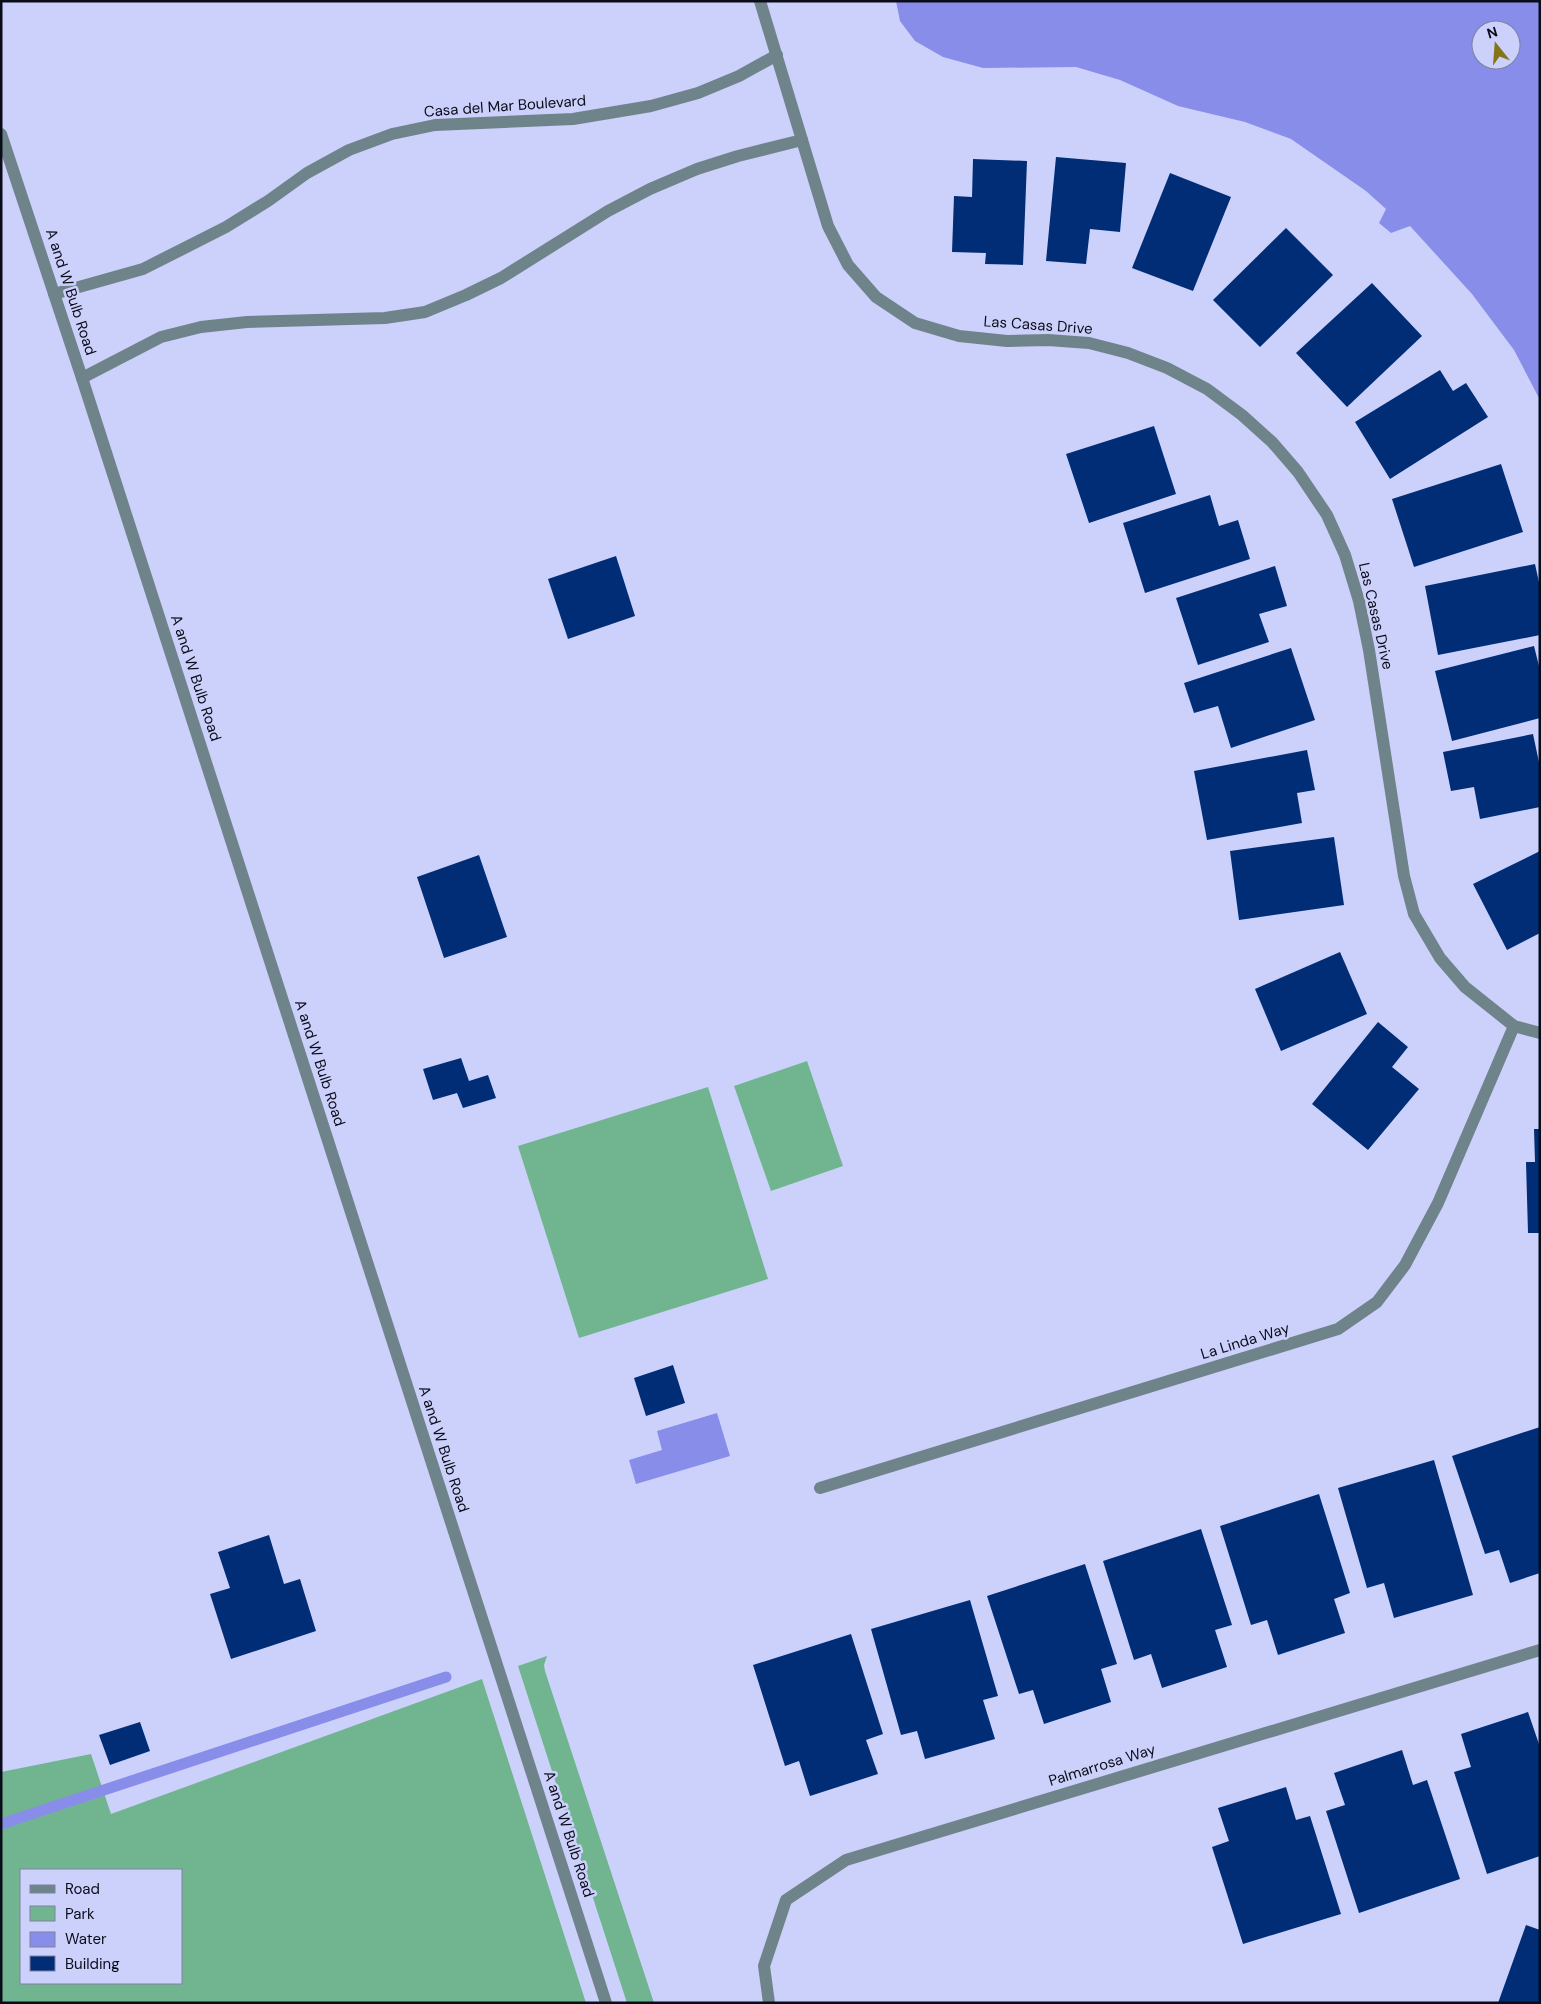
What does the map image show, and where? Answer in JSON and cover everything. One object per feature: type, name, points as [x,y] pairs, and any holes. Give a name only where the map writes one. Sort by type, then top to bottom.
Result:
[{"type":"street","name":"Las Casas Drive","points":[[760,1],[828,226],[848,265],[876,298],[915,323],[959,336],[1007,341],[1048,340],[1089,343],[1128,353],[1167,368],[1207,389],[1242,415],[1272,442],[1298,472],[1327,515],[1345,555],[1359,601],[1369,650],[1404,876],[1414,914],[1440,958],[1465,987],[1514,1026],[1540,1033]]},
{"type":"street","name":"Casa del Mar Boulevard","points":[[54,294],[106,281],[143,269],[226,227],[307,173],[349,150],[392,134],[436,125],[573,119],[651,106],[723,83],[777,55]]},
{"type":"street","name":"A and W Bulb Road","points":[[1,134],[82,378],[606,2003]]},
{"type":"street","points":[[82,378],[161,337],[201,327],[247,322],[385,318],[425,312],[501,278],[608,211],[650,189],[738,156],[802,140]]},
{"type":"street","name":"La Linda Way","points":[[820,1488],[1338,1329],[1377,1302],[1405,1264],[1438,1203],[1514,1026]]},
{"type":"street","name":"Palmarrosa Way","points":[[769,2003],[764,1966],[786,1900],[846,1860],[1540,1650]]},
{"type":"green space","points":[[807,1061],[843,1166],[771,1191],[734,1086]]},
{"type":"green space","points":[[708,1087],[768,1279],[579,1338],[518,1146]]},
{"type":"green space","points":[[547,1656],[544,1665],[545,1671],[654,2003],[627,2003],[518,1666]]},
{"type":"green space","points":[[482,1679],[586,2003],[1,2003],[1,1772],[91,1754],[111,1814]]},
{"type":"water","points":[[896,1],[1540,1],[1540,400],[1514,350],[1472,294],[1410,226],[1391,233],[1379,223],[1386,209],[1366,191],[1291,139],[1245,122],[1178,106],[1120,80],[1076,67],[983,68],[943,57],[915,41],[900,21]]},
{"type":"water","points":[[717,1413],[730,1456],[636,1484],[629,1460],[662,1450],[657,1431]]},
{"type":"building","points":[[1056,157],[1126,163],[1120,232],[1090,229],[1086,264],[1046,261]]},
{"type":"building","points":[[973,159],[1027,161],[1023,265],[985,264],[986,253],[952,252],[954,196],[972,197]]},
{"type":"building","points":[[1170,173],[1231,197],[1193,291],[1132,268]]},
{"type":"building","points":[[1286,228],[1333,275],[1260,347],[1213,300]]},
{"type":"building","points":[[1372,283],[1422,336],[1347,407],[1296,353]]},
{"type":"building","points":[[1440,370],[1453,391],[1466,383],[1488,417],[1390,479],[1355,422]]},
{"type":"building","points":[[1154,426],[1176,494],[1089,523],[1066,454]]},
{"type":"building","points":[[1501,464],[1523,532],[1414,567],[1392,499]]},
{"type":"building","points":[[1210,495],[1219,526],[1238,520],[1250,559],[1145,593],[1123,523]]},
{"type":"building","points":[[616,556],[635,616],[568,639],[548,579]]},
{"type":"building","points":[[1535,564],[1540,587],[1540,635],[1438,655],[1425,586]]},
{"type":"building","points":[[1275,566],[1287,606],[1259,614],[1269,642],[1198,665],[1176,598]]},
{"type":"building","points":[[1534,646],[1540,670],[1540,718],[1452,741],[1435,671]]},
{"type":"building","points":[[1291,648],[1315,720],[1231,748],[1218,706],[1194,713],[1184,683]]},
{"type":"building","points":[[1533,734],[1540,767],[1540,807],[1480,819],[1474,787],[1451,791],[1443,752]]},
{"type":"building","points":[[1307,750],[1315,790],[1297,793],[1302,823],[1207,840],[1194,771]]},
{"type":"building","points":[[1334,837],[1344,905],[1239,920],[1230,851]]},
{"type":"building","points":[[1540,851],[1540,933],[1507,950],[1473,884]]},
{"type":"building","points":[[479,855],[507,937],[444,958],[417,877]]},
{"type":"building","points":[[1340,952],[1367,1014],[1281,1051],[1255,989]]},
{"type":"building","points":[[1378,1022],[1408,1047],[1392,1067],[1419,1089],[1368,1150],[1312,1104]]},
{"type":"building","points":[[461,1058],[469,1081],[488,1075],[496,1098],[463,1108],[457,1093],[433,1100],[423,1069]]},
{"type":"building","points":[[1534,1129],[1540,1129],[1540,1233],[1528,1233],[1526,1162],[1535,1162]]},
{"type":"building","points":[[673,1365],[685,1403],[646,1416],[634,1378]]},
{"type":"building","points":[[1540,1427],[1540,1573],[1510,1583],[1499,1550],[1485,1554],[1452,1456]]},
{"type":"building","points":[[1434,1460],[1473,1595],[1394,1618],[1384,1583],[1367,1588],[1338,1488]]},
{"type":"building","points":[[1319,1494],[1350,1593],[1334,1599],[1345,1633],[1278,1655],[1267,1620],[1251,1625],[1220,1526]]},
{"type":"building","points":[[1201,1529],[1232,1625],[1215,1630],[1227,1667],[1162,1688],[1151,1654],[1134,1660],[1103,1561]]},
{"type":"building","points":[[269,1535],[284,1584],[300,1579],[316,1631],[231,1659],[210,1594],[230,1588],[218,1552]]},
{"type":"building","points":[[1085,1564],[1117,1664],[1101,1669],[1111,1702],[1044,1724],[1033,1690],[1019,1694],[987,1596]]},
{"type":"building","points":[[970,1600],[998,1696],[983,1700],[995,1739],[925,1759],[917,1731],[901,1735],[871,1629]]},
{"type":"building","points":[[851,1634],[883,1734],[866,1740],[878,1774],[810,1796],[799,1761],[785,1766],[753,1665]]},
{"type":"building","points":[[1528,1712],[1540,1747],[1540,1856],[1487,1874],[1454,1772],[1471,1767],[1461,1734]]},
{"type":"building","points":[[140,1722],[150,1751],[110,1765],[99,1735]]},
{"type":"building","points":[[1402,1750],[1413,1785],[1427,1780],[1460,1879],[1359,1913],[1326,1811],[1345,1805],[1334,1773]]},
{"type":"building","points":[[1286,1787],[1296,1820],[1310,1816],[1341,1914],[1243,1944],[1212,1847],[1229,1841],[1218,1808]]},
{"type":"building","points":[[1526,1925],[1540,1930],[1540,2003],[1498,2003]]},
{"type":"waterway","points":[[1,1824],[446,1677]]}]
